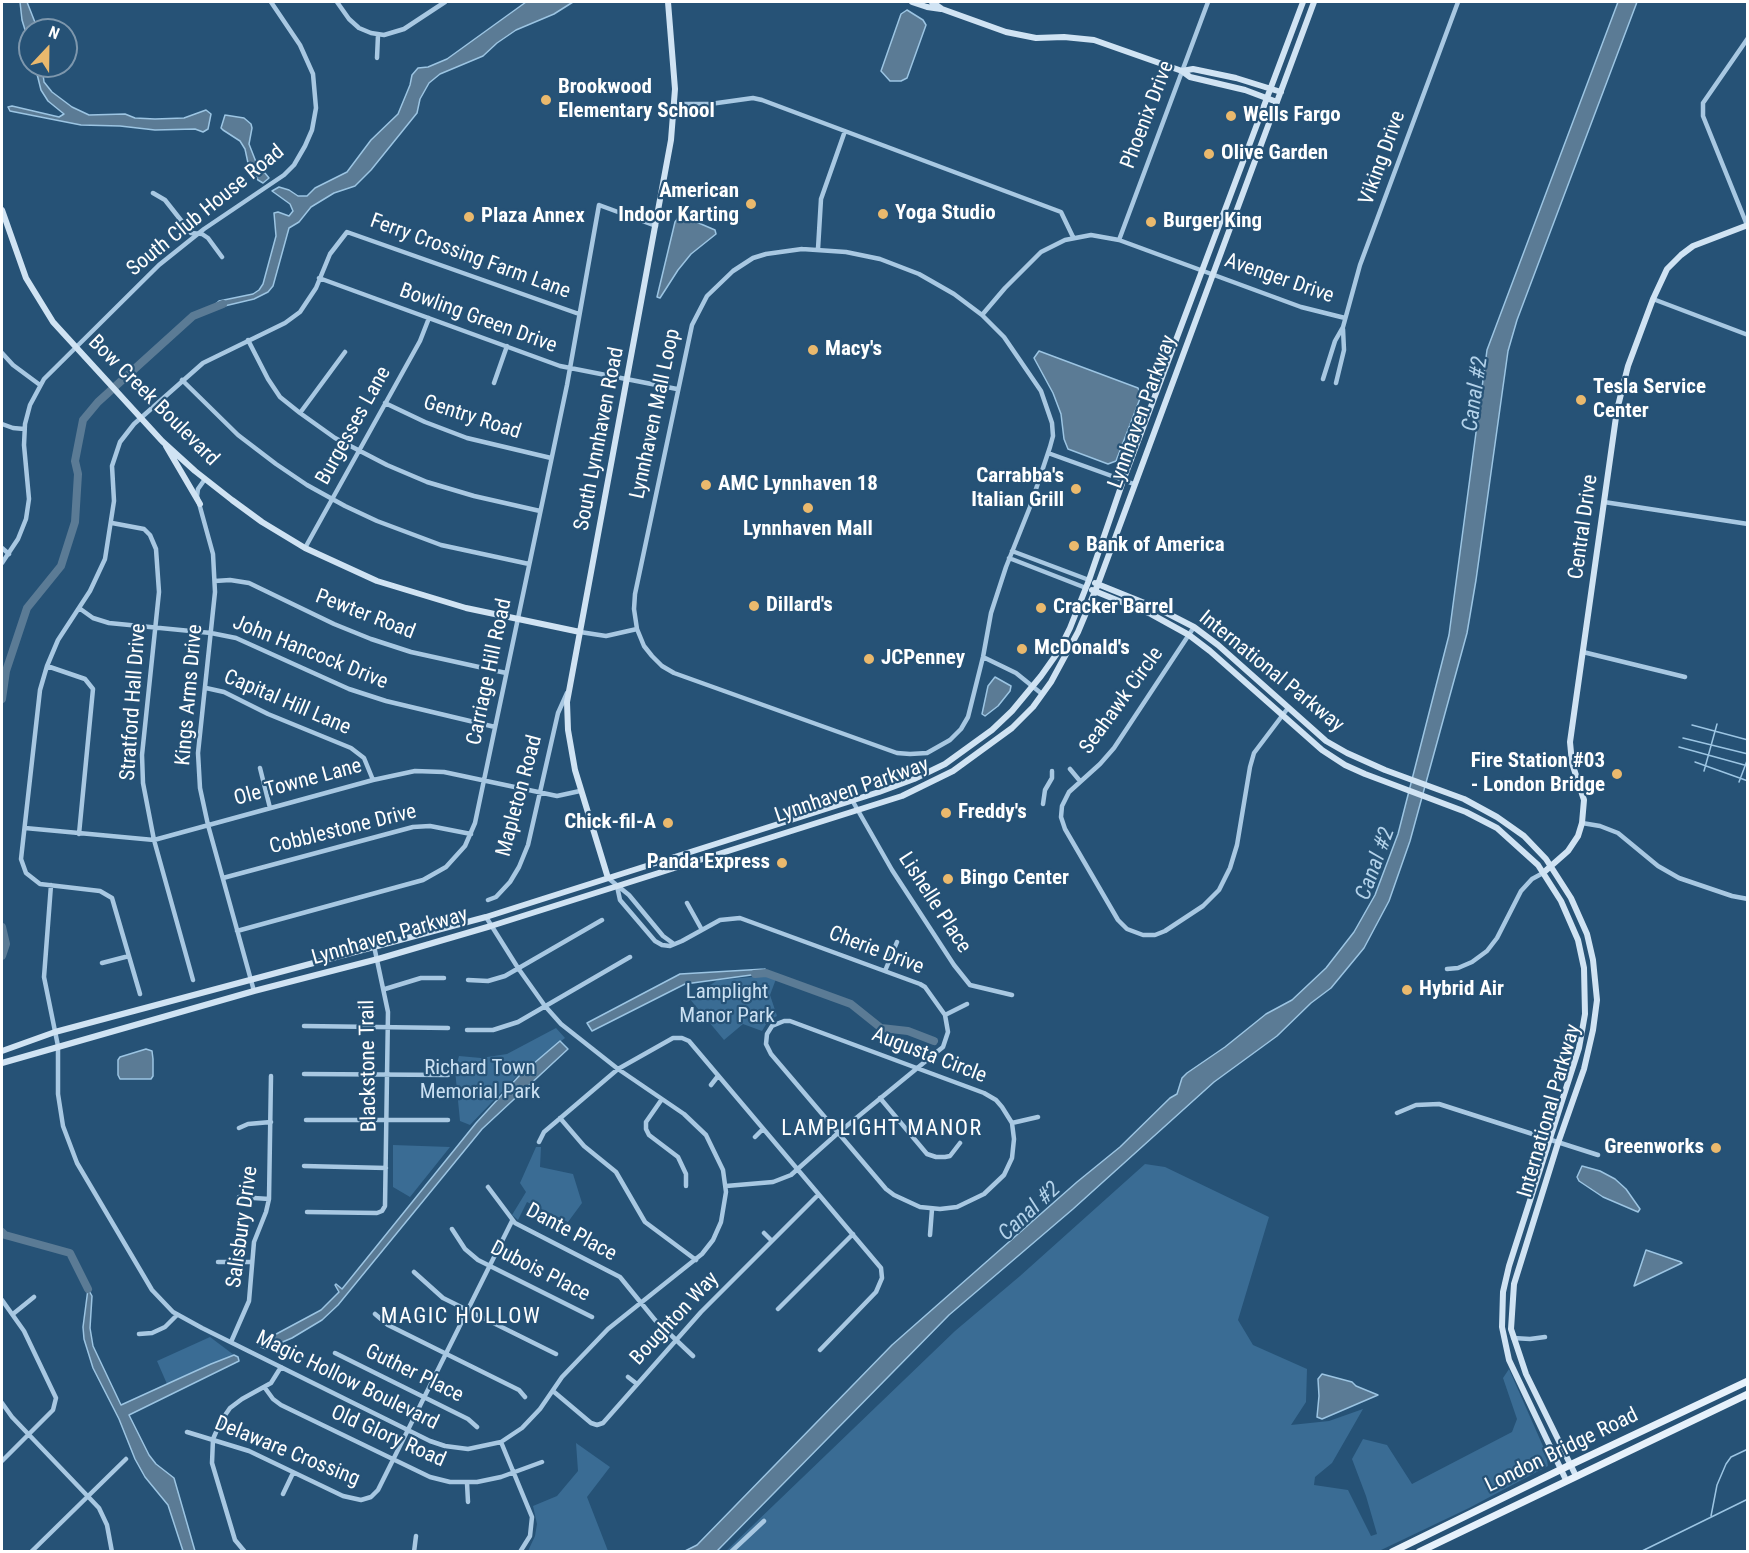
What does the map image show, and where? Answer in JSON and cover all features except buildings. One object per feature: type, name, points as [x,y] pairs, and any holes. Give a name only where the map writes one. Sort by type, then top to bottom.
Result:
[{"type":"main road","name":"South Lynnhaven Road","points":[[608,878],[580,791],[568,730],[568,690],[628,380],[671,140],[675,104],[668,2]]},
{"type":"main road","points":[[912,2],[942,9],[1017,36],[1094,40],[1182,71],[1190,77],[1245,90],[1277,102]]},
{"type":"main road","points":[[932,2],[942,9]]},
{"type":"main road","name":"Lynnhaven Parkway","points":[[2,1051],[55,1032],[486,917],[852,800],[914,779],[959,755],[1003,720],[1033,686],[1058,652],[1086,588],[1123,481],[1303,2]]},
{"type":"main road","name":"Lynnhaven Parkway","points":[[2,1063],[491,926],[902,796],[953,771],[1012,728],[1042,694],[1062,663],[1098,584],[1314,2]]},
{"type":"main road","points":[[1182,71],[1193,69],[1248,81],[1281,92]]},
{"type":"main road","name":"Bow Creek Boulevard","points":[[2,210],[26,278],[53,322],[162,441],[205,479],[262,522],[305,548],[356,573],[407,592],[466,608],[580,632]]},
{"type":"main road","name":"Central Drive","points":[[1543,873],[1568,851],[1578,836],[1582,824],[1584,800],[1570,753],[1604,502],[1622,389],[1628,366],[1662,277],[1681,255],[1693,246],[1747,225]]},
{"type":"main road","name":"Kings Arms Drive","points":[[162,441],[200,504]]},
{"type":"main road","name":"International Parkway","points":[[1089,580],[1156,608],[1194,627],[1218,645],[1326,741],[1364,762],[1477,805],[1497,817],[1524,836],[1552,866],[1571,898],[1584,927],[1593,960],[1597,992],[1589,1048],[1514,1284],[1511,1329],[1526,1374],[1576,1476]]},
{"type":"main road","name":"International Parkway","points":[[1086,588],[1151,614],[1189,635],[1322,750],[1345,765],[1466,812],[1497,828],[1518,846],[1543,873],[1561,901],[1570,920],[1584,968],[1585,1014],[1580,1048],[1509,1266],[1503,1292],[1502,1328],[1509,1360],[1566,1480]]},
{"type":"main road","name":"London Bridge Road","points":[[1392,1551],[1748,1381]]},
{"type":"main road","name":"London Bridge Road","points":[[1419,1551],[1748,1394]]},
{"type":"street","name":"South Club House Road","points":[[2,563],[22,531],[28,508],[24,429],[30,405],[40,385],[52,369],[159,265],[197,234],[284,175],[294,165],[311,134],[316,108],[313,74],[306,56],[270,2]]},
{"type":"street","points":[[337,2],[354,24],[366,32],[378,35],[397,33],[445,2]]},
{"type":"street","name":"Phoenix Drive","points":[[1119,240],[1208,2]]},
{"type":"street","name":"Viking Drive","points":[[1323,379],[1345,318],[1360,265],[1458,2]]},
{"type":"street","points":[[377,58],[378,35]]},
{"type":"street","points":[[1747,225],[1703,116],[1703,103],[1748,38]]},
{"type":"street","points":[[675,104],[710,104],[756,98],[1061,212],[1072,237],[1049,247],[1033,259],[982,315]]},
{"type":"street","points":[[818,249],[821,199],[845,131]]},
{"type":"street","points":[[153,193],[165,200],[189,231],[208,238],[222,257]]},
{"type":"street","name":"Carriage Hill Road","points":[[237,931],[430,877],[453,861],[465,846],[471,834],[484,781],[518,619],[570,369],[599,206],[656,226]]},
{"type":"street","name":"Ferry Crossing Farm Lane","points":[[319,278],[336,244],[344,233],[350,231],[579,314]]},
{"type":"street","name":"Avenger Drive","points":[[1072,237],[1099,236],[1119,240],[1301,307],[1345,318]]},
{"type":"street","name":"Lynnhaven Mall Loop","points":[[818,249],[858,254],[896,264],[942,286],[982,315],[1016,353],[1045,399],[1053,428],[1048,453],[990,616],[983,657],[968,717],[962,729],[934,750],[910,754],[897,753],[674,673],[662,666],[644,646],[637,629],[634,609],[635,594],[692,325],[700,306],[724,278],[743,264],[766,254],[818,249]]},
{"type":"street","points":[[140,994],[115,903],[109,895],[100,891],[35,881],[23,868],[21,859],[37,706],[47,666],[58,640],[101,570],[112,523],[114,501],[112,474],[114,458],[120,442],[141,418],[203,363],[285,323],[300,312],[310,298],[319,278]]},
{"type":"street","name":"Bowling Green Drive","points":[[319,278],[570,369],[677,389]]},
{"type":"street","points":[[1653,299],[1748,335]]},
{"type":"street","name":"Burgesses Lane","points":[[305,548],[420,341],[429,318]]},
{"type":"street","name":"Viking Drive","points":[[1336,383],[1344,350],[1342,327]]},
{"type":"street","points":[[248,340],[274,388],[300,413],[335,438],[426,482],[540,511]]},
{"type":"street","points":[[494,383],[507,346]]},
{"type":"street","points":[[300,413],[345,352]]},
{"type":"street","points":[[2,353],[13,366],[40,385]]},
{"type":"street","points":[[182,380],[238,435],[291,475],[332,499],[377,521],[430,541],[480,555],[529,564]]},
{"type":"street","name":"Gentry Road","points":[[386,403],[466,438],[551,458]]},
{"type":"street","points":[[2,424],[24,429]]},
{"type":"street","points":[[1048,453],[1134,484]]},
{"type":"street","name":"Kings Arms Drive","points":[[205,479],[197,492],[213,554],[215,581],[198,753],[200,788],[254,991]]},
{"type":"street","points":[[1604,502],[1748,524]]},
{"type":"street","name":"Stratford Hall Drive","points":[[112,523],[144,529],[153,541],[159,579],[142,769],[144,798],[193,980]]},
{"type":"street","points":[[2,548],[9,554]]},
{"type":"street","points":[[1012,551],[1089,580]]},
{"type":"street","points":[[1009,558],[1086,588]]},
{"type":"street","name":"Pewter Road","points":[[215,581],[230,580],[249,583],[334,624],[411,652],[506,673]]},
{"type":"street","name":"John Hancock Drive","points":[[79,608],[101,621],[211,633],[246,642],[314,674],[386,701],[495,727]]},
{"type":"street","name":"Seahawk Circle","points":[[1194,627],[1114,748],[1069,792],[1062,806],[1061,817],[1065,830],[1118,920],[1134,933],[1155,935],[1165,931],[1203,906],[1219,890],[1237,844],[1254,753],[1288,708]]},
{"type":"street","points":[[580,632],[606,636],[637,629]]},
{"type":"street","points":[[1583,652],[1685,677]]},
{"type":"street","points":[[983,657],[1008,668],[1042,694]]},
{"type":"street","points":[[47,666],[85,679],[93,689],[79,834]]},
{"type":"street","name":"Capital Hill Lane","points":[[206,688],[224,692],[278,718],[351,748],[364,758],[373,780]]},
{"type":"street","name":"Mapleton Road","points":[[488,900],[496,897],[505,889],[519,867],[528,845],[558,713],[568,690]]},
{"type":"street","points":[[260,768],[270,808]]},
{"type":"street","points":[[1070,769],[1080,781]]},
{"type":"street","points":[[1043,804],[1045,790],[1052,778],[1052,771]]},
{"type":"street","name":"Ole Towne Lane","points":[[25,828],[154,840],[404,772],[444,772],[563,796],[580,791]]},
{"type":"street","name":"Lishelle Place","points":[[852,800],[892,870],[970,985],[1012,994]]},
{"type":"street","points":[[1582,824],[1600,826],[1618,833],[1658,866],[1679,878],[1748,899]]},
{"type":"street","name":"Cobblestone Drive","points":[[223,878],[413,827],[430,826],[471,834]]},
{"type":"street","points":[[1447,969],[1464,966],[1487,951],[1497,938],[1521,891],[1532,879],[1543,873]]},
{"type":"street","points":[[608,878],[629,895],[663,936],[674,944]]},
{"type":"street","name":"Magic Hollow Boulevard","points":[[51,885],[44,977],[58,1046],[58,1094],[63,1126],[71,1150],[152,1290],[177,1315],[437,1444],[456,1448],[476,1448],[501,1442],[516,1433],[531,1419],[597,1341],[641,1302],[696,1260],[709,1246],[718,1231],[724,1214],[726,1186],[719,1158],[706,1135],[684,1114],[572,1034],[545,1006],[486,917]]},
{"type":"street","points":[[617,886],[620,900],[655,941],[665,946],[674,944]]},
{"type":"street","points":[[687,903],[702,930]]},
{"type":"street","name":"Cherie Drive","points":[[674,944],[720,920],[740,918],[925,987],[945,1015]]},
{"type":"street","points":[[468,980],[497,979],[602,920]]},
{"type":"street","points":[[885,971],[897,942]]},
{"type":"street","name":"Blackstone Trail","points":[[307,1212],[380,1212],[385,1206],[388,1028],[385,989],[374,946]]},
{"type":"street","points":[[102,963],[129,956]]},
{"type":"street","points":[[467,1030],[493,1030],[510,1026],[630,957]]},
{"type":"street","points":[[385,989],[421,978],[444,978]]},
{"type":"street","points":[[726,1186],[773,1182],[785,1178],[796,1170],[915,1068],[943,1047],[947,1040],[948,1027],[945,1015],[967,1004]]},
{"type":"street","name":"Augusta Circle","points":[[790,1021],[915,1068],[984,1093],[1002,1107],[1012,1123],[1014,1139],[1010,1166],[998,1182],[984,1194],[966,1204],[949,1209],[932,1209],[911,1204],[886,1189],[771,1054],[766,1040],[772,1026],[779,1022],[790,1021]]},
{"type":"street","points":[[304,1026],[448,1028]]},
{"type":"street","points":[[538,1142],[544,1132],[618,1069],[670,1039],[677,1037],[689,1041],[878,1264],[882,1273],[881,1283],[876,1292],[820,1350]]},
{"type":"street","points":[[304,1074],[448,1075]]},
{"type":"street","name":"Salisbury Drive","points":[[231,1342],[249,1301],[254,1242],[269,1199],[271,1076]]},
{"type":"street","points":[[711,1085],[718,1076]]},
{"type":"street","points":[[880,1098],[927,1154],[945,1157],[950,1155],[960,1143]]},
{"type":"street","points":[[662,1099],[646,1122],[646,1129],[649,1135],[678,1157],[686,1174],[686,1186]]},
{"type":"street","points":[[1397,1113],[1416,1105],[1439,1104],[1598,1155]]},
{"type":"street","points":[[1012,1123],[1038,1117]]},
{"type":"street","points":[[560,1118],[584,1146],[616,1172],[645,1222],[696,1260]]},
{"type":"street","points":[[306,1120],[448,1120]]},
{"type":"street","points":[[239,1128],[248,1124],[271,1122]]},
{"type":"street","points":[[755,1137],[763,1129]]},
{"type":"street","points":[[304,1166],[386,1168]]},
{"type":"street","name":"Dante Place","points":[[488,1187],[512,1221],[520,1227],[613,1272],[627,1283],[655,1320],[693,1356]]},
{"type":"street","name":"Boughton Way","points":[[553,1391],[591,1424],[597,1425],[605,1422],[675,1340],[818,1195]]},
{"type":"street","points":[[240,1197],[269,1199]]},
{"type":"street","points":[[930,1235],[932,1209]]},
{"type":"street","name":"Delaware Crossing","points":[[187,1432],[249,1450],[343,1496],[361,1500],[375,1494],[512,1221]]},
{"type":"street","name":"Dubois Place","points":[[452,1229],[471,1255],[592,1317]]},
{"type":"street","points":[[764,1233],[772,1241]]},
{"type":"street","points":[[778,1309],[853,1234]]},
{"type":"street","points":[[218,1262],[252,1262]]},
{"type":"street","points":[[414,1272],[437,1293],[556,1354]]},
{"type":"street","points":[[13,1314],[34,1297]]},
{"type":"street","points":[[2,1300],[24,1331],[57,1398],[53,1410],[2,1461]]},
{"type":"street","points":[[375,1314],[388,1325],[519,1390],[525,1397]]},
{"type":"street","points":[[139,1334],[152,1333],[165,1327],[177,1315]]},
{"type":"street","points":[[1513,1338],[1545,1337]]},
{"type":"street","name":"Guther Place","points":[[335,1353],[468,1419],[477,1427]]},
{"type":"street","points":[[245,1551],[235,1540],[215,1472],[212,1457],[213,1439],[220,1420],[230,1408],[242,1399],[265,1388],[275,1378],[281,1367]]},
{"type":"street","points":[[628,1377],[637,1384]]},
{"type":"street","name":"Old Glory Road","points":[[265,1388],[273,1400],[280,1405],[429,1478],[467,1483],[488,1481],[542,1462]]},
{"type":"street","points":[[2,1403],[104,1516],[112,1551]]},
{"type":"street","points":[[501,1442],[530,1512],[532,1523],[530,1536],[520,1551]]},
{"type":"street","points":[[31,1551],[126,1459]]},
{"type":"street","points":[[283,1494],[293,1473]]},
{"type":"street","points":[[467,1483],[468,1502]]},
{"type":"street","points":[[731,1551],[764,1521]]},
{"type":"street","points":[[414,1551],[416,1536]]},
{"type":"green space","name":"Lamplight Manor Park","points":[[763,976],[776,979],[770,995],[777,1016],[768,1021],[762,1031],[743,1024],[724,1040],[689,998],[718,980]]},
{"type":"green space","name":"Richard Town Memorial Park","points":[[556,1028],[565,1038],[516,1077],[470,1125],[460,1121],[455,1070],[459,1056],[481,1058],[507,1054]]},
{"type":"green space","points":[[393,1145],[450,1147],[410,1197],[393,1187]]},
{"type":"green space","points":[[536,1147],[541,1147],[540,1167],[573,1174],[582,1203],[568,1222],[527,1202],[518,1220],[512,1215],[526,1192],[520,1183]]},
{"type":"green space","points":[[1145,1164],[1165,1167],[1269,1217],[1238,1320],[1253,1345],[1307,1369],[1306,1402],[1291,1425],[1329,1421],[1363,1409],[1332,1463],[1315,1477],[1314,1485],[1348,1490],[1371,1536],[1377,1534],[1352,1459],[1363,1439],[1387,1445],[1412,1484],[1512,1432],[1517,1419],[1503,1378],[1509,1369],[1546,1453],[1548,1466],[1469,1508],[1379,1551],[725,1552],[955,1331]]},
{"type":"green space","points":[[210,1337],[234,1355],[167,1384],[157,1361]]},
{"type":"green space","points":[[576,1443],[610,1467],[587,1497],[608,1551],[528,1551],[535,1536],[537,1524],[533,1506],[557,1496],[578,1471]]},
{"type":"shaded area","points":[[20,2],[27,2],[33,18],[22,18]]},
{"type":"shaded area","points":[[526,2],[573,2],[554,14],[516,30],[483,56],[440,74],[429,83],[420,99],[417,113],[371,170],[355,186],[334,193],[311,207],[299,222],[289,228],[273,286],[268,292],[254,299],[212,307],[219,301],[253,294],[263,284],[276,236],[274,213],[289,216],[293,211],[290,204],[272,191],[279,187],[298,196],[307,196],[315,188],[347,172],[371,140],[398,114],[412,75],[418,68],[428,67],[447,59]]},
{"type":"shaded area","points":[[1618,2],[1637,2],[1517,320],[1508,351],[1467,633],[1410,841],[1389,901],[1364,948],[1331,988],[1311,1003],[1277,1036],[1214,1082],[1073,1209],[949,1315],[717,1551],[683,1552],[697,1545],[892,1345],[1120,1147],[1170,1098],[1177,1094],[1182,1078],[1187,1073],[1225,1047],[1266,1014],[1292,1000],[1326,968],[1354,932],[1375,895],[1398,834],[1449,635],[1487,350]]},
{"type":"shaded area","points":[[907,10],[923,20],[926,25],[907,78],[901,81],[890,81],[881,71],[901,14]]},
{"type":"shaded area","points":[[38,78],[44,78],[52,92],[72,107],[89,115],[125,114],[135,118],[155,119],[184,118],[206,110],[211,114],[208,129],[203,132],[195,129],[155,130],[81,125],[10,111],[8,107],[12,106],[59,117],[64,114],[48,101],[41,90]]},
{"type":"shaded area","points":[[225,115],[244,118],[251,124],[249,144],[256,162],[269,178],[263,183],[258,180],[248,163],[245,149],[240,141],[221,128]]},
{"type":"shaded area","points":[[678,218],[687,218],[715,230],[716,234],[691,254],[660,298],[657,297],[675,222]]},
{"type":"shaded area","points":[[1039,351],[1138,388],[1141,396],[1116,461],[1108,464],[1068,449],[1064,439],[1061,414],[1053,393],[1034,358]]},
{"type":"shaded area","points":[[995,677],[1011,686],[1010,691],[998,706],[985,716],[982,714],[988,686]]},
{"type":"shaded area","points":[[765,969],[766,973],[685,984],[592,1031],[587,1023],[680,974]]},
{"type":"shaded area","points":[[560,1041],[568,1049],[482,1129],[338,1305],[322,1320],[292,1338],[266,1349],[261,1347],[267,1339],[321,1310],[339,1292],[336,1284],[342,1289],[476,1123],[519,1076]]},
{"type":"shaded area","points":[[146,1049],[152,1051],[153,1076],[151,1079],[120,1079],[118,1060],[120,1057]]},
{"type":"shaded area","points":[[1582,1166],[1600,1171],[1615,1179],[1626,1189],[1640,1209],[1638,1212],[1603,1197],[1579,1181],[1577,1177]]},
{"type":"shaded area","points":[[1646,1250],[1681,1262],[1682,1263],[1634,1286]]},
{"type":"shaded area","points":[[88,1289],[92,1296],[90,1328],[93,1346],[121,1405],[211,1364],[234,1355],[238,1357],[239,1361],[129,1415],[149,1455],[156,1464],[174,1478],[195,1551],[183,1551],[168,1505],[145,1477],[135,1459],[119,1419],[93,1368],[84,1339],[83,1327]]},
{"type":"shaded area","points":[[1322,1374],[1352,1382],[1378,1395],[1322,1419],[1317,1417],[1318,1379]]},
{"type":"waterway","points":[[2,699],[6,671],[27,608],[61,566],[75,522],[78,474],[75,461],[83,420],[98,402],[193,316],[223,304]]},
{"type":"waterway","points":[[1704,771],[1717,724]]},
{"type":"waterway","points":[[1692,725],[1748,740]]},
{"type":"waterway","points":[[1683,738],[1748,754]]},
{"type":"waterway","points":[[1679,747],[1748,766]]},
{"type":"waterway","points":[[1739,782],[1748,758]]},
{"type":"waterway","points":[[1695,762],[1748,781]]},
{"type":"waterway","points":[[2,927],[6,944],[2,956]]},
{"type":"waterway","points":[[755,974],[766,973],[851,1004],[881,1028],[908,1031],[934,1041]]},
{"type":"waterway","points":[[2,1232],[5,1235],[70,1253],[88,1289]]},
{"type":"waterway","points":[[1711,1516],[1717,1485],[1726,1464],[1731,1457],[1748,1449]]},
{"type":"waterway","points":[[1640,1552],[1748,1499]]},
{"type":"place","name":"Brookwood Elementary School","points":[[546,100]]},
{"type":"place","name":"Wells Fargo","points":[[1231,116]]},
{"type":"place","name":"Olive Garden","points":[[1209,154]]},
{"type":"place","name":"American Indoor Karting","points":[[751,204]]},
{"type":"place","name":"Yoga Studio","points":[[883,214]]},
{"type":"place","name":"Plaza Annex","points":[[469,217]]},
{"type":"place","name":"Burger King","points":[[1151,222]]},
{"type":"place","name":"Macy's","points":[[813,350]]},
{"type":"place","name":"Tesla Service Center","points":[[1581,400]]},
{"type":"place","name":"AMC Lynnhaven 18","points":[[706,485]]},
{"type":"place","name":"Carrabba's Italian Grill","points":[[1076,489]]},
{"type":"place","name":"Lynnhaven Mall","points":[[808,508]]},
{"type":"place","name":"Bank of America","points":[[1074,546]]},
{"type":"place","name":"Dillard's","points":[[754,606]]},
{"type":"place","name":"Cracker Barrel","points":[[1041,608]]},
{"type":"place","name":"McDonald's","points":[[1022,649]]},
{"type":"place","name":"JCPenney","points":[[869,659]]},
{"type":"place","name":"Fire Station #03 - London Bridge","points":[[1617,774]]},
{"type":"place","name":"Freddy's","points":[[946,813]]},
{"type":"place","name":"Chick-fil-A","points":[[668,823]]},
{"type":"place","name":"Panda Express","points":[[782,863]]},
{"type":"place","name":"Bingo Center","points":[[948,879]]},
{"type":"place","name":"Hybrid Air","points":[[1407,990]]},
{"type":"place","name":"Greenworks","points":[[1716,1148]]},
{"type":"district","name":"LAMPLIGHT MANOR","points":[[882,1129]]},
{"type":"district","name":"MAGIC HOLLOW","points":[[461,1317]]},
{"type":"water label","name":"Canal #2","points":[[1476,394]]},
{"type":"water label","name":"Canal #2","points":[[1376,864]]},
{"type":"water label","name":"Canal #2","points":[[1030,1212]]}]
